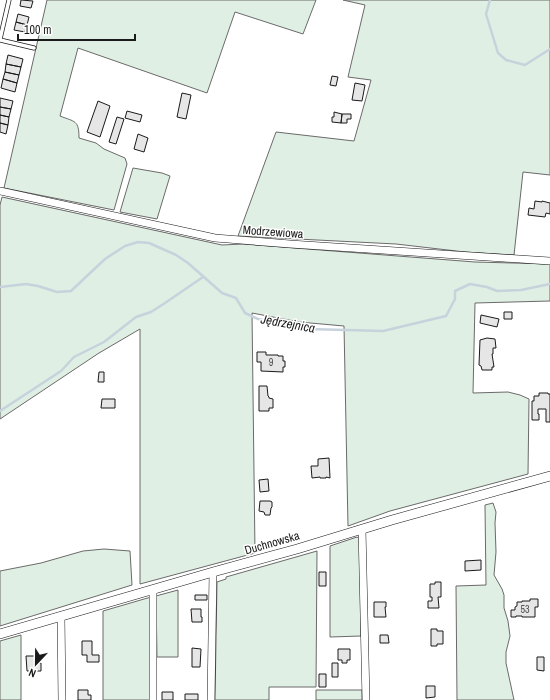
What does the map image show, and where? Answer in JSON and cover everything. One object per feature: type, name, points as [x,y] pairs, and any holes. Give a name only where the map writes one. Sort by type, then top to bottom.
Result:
[{"type":"street","name":"Modrzewiowa","points":[[0,191],[215,238],[550,261]]},
{"type":"street","name":"Duchnowska","points":[[0,634],[152,589],[304,547],[392,520],[550,476]]},
{"type":"street","points":[[362,529],[366,700]]},
{"type":"street","points":[[212,700],[214,572]]},
{"type":"street","points":[[152,589],[153,700]]},
{"type":"street","points":[[61,616],[62,700]]},
{"type":"lane","points":[[9,0],[0,40],[34,48]]},
{"type":"green space","points":[[47,0],[316,0],[303,34],[235,12],[207,93],[78,48],[60,116],[75,122],[78,128],[79,138],[96,143],[104,149],[125,158],[127,164],[114,210],[4,188]]},
{"type":"green space","points":[[343,0],[550,0],[550,175],[523,172],[514,255],[465,252],[396,244],[238,236],[276,132],[354,141],[371,80],[348,77],[365,5]]},
{"type":"green space","points":[[133,168],[162,173],[170,176],[157,219],[120,212]]},
{"type":"green space","points":[[2,197],[222,245],[243,244],[475,262],[550,264],[550,301],[475,303],[473,393],[508,392],[529,399],[528,474],[390,511],[348,526],[344,326],[299,322],[252,313],[255,553],[140,584],[140,329],[99,353],[0,419],[0,205]]},
{"type":"green space","points":[[493,503],[496,512],[496,552],[494,575],[504,595],[504,608],[510,636],[506,652],[506,663],[514,700],[457,700],[456,586],[486,585],[485,505]]},
{"type":"green space","points":[[357,537],[360,539],[361,636],[330,637],[330,546]]},
{"type":"green space","points":[[104,549],[130,551],[132,585],[0,626],[0,571],[41,563],[83,551]]},
{"type":"green space","points":[[317,551],[316,687],[269,687],[269,700],[215,700],[217,582],[226,579],[226,577]]},
{"type":"green space","points":[[178,590],[178,657],[157,657],[156,596]]},
{"type":"green space","points":[[151,597],[151,700],[103,700],[103,611]]},
{"type":"green space","points":[[21,635],[21,700],[0,700],[0,641]]},
{"type":"green space","points":[[316,690],[362,690],[362,700],[316,700]]},
{"type":"building","points":[[21,0],[33,1],[31,8],[20,6]]},
{"type":"building","points":[[18,14],[29,17],[27,25],[16,22]]},
{"type":"building","points":[[16,22],[27,25],[25,32],[14,30]]},
{"type":"building","points":[[8,55],[23,59],[21,67],[6,64]]},
{"type":"building","points":[[6,64],[21,67],[19,75],[5,72]]},
{"type":"building","points":[[5,72],[19,75],[17,83],[3,79]]},
{"type":"building","points":[[332,76],[338,77],[336,86],[330,85]]},
{"type":"building","points":[[3,79],[17,83],[15,92],[1,88]]},
{"type":"building","points":[[355,83],[365,85],[362,101],[352,100]]},
{"type":"building","points":[[182,93],[191,95],[186,119],[177,117]]},
{"type":"building","points":[[0,98],[13,101],[11,109],[0,107]]},
{"type":"building","points":[[98,101],[110,106],[100,137],[87,132]]},
{"type":"building","points":[[0,107],[11,109],[9,117],[0,115]]},
{"type":"building","points":[[127,111],[142,115],[140,122],[125,118]]},
{"type":"building","points":[[334,112],[342,114],[341,123],[332,122]]},
{"type":"building","points":[[342,114],[351,114],[351,119],[347,119],[347,123],[341,123]]},
{"type":"building","points":[[0,115],[9,117],[8,125],[0,123]]},
{"type":"building","points":[[117,117],[124,119],[116,144],[109,142]]},
{"type":"building","points":[[0,123],[8,125],[6,134],[0,132]]},
{"type":"building","points":[[138,134],[148,138],[144,152],[134,149]]},
{"type":"building","points":[[535,201],[550,203],[550,214],[546,213],[545,217],[528,215],[529,208],[534,209]]},
{"type":"building","points":[[504,312],[512,312],[512,319],[504,319]]},
{"type":"building","points":[[481,315],[499,319],[497,327],[480,323]]},
{"type":"building","points":[[487,338],[495,339],[496,348],[493,348],[492,354],[494,367],[492,367],[492,370],[482,370],[481,366],[479,365],[480,340]]},
{"type":"building","points":[[257,352],[266,352],[266,355],[283,356],[285,367],[283,367],[283,372],[261,371],[261,362],[257,362]]},
{"type":"building","points":[[99,372],[104,372],[104,382],[98,382]]},
{"type":"building","points":[[259,386],[267,386],[268,396],[269,398],[273,399],[273,408],[269,408],[269,411],[259,411]]},
{"type":"building","points":[[539,393],[550,394],[550,422],[546,422],[546,409],[538,409],[539,420],[532,420],[532,401],[534,401],[534,396],[539,396]]},
{"type":"building","points":[[102,399],[115,399],[115,408],[101,408]]},
{"type":"building","points":[[329,458],[330,478],[312,478],[311,466],[318,466],[318,459]]},
{"type":"building","points":[[268,479],[269,491],[260,492],[259,480]]},
{"type":"building","points":[[260,501],[272,502],[270,515],[265,515],[264,512],[259,511]]},
{"type":"building","points":[[481,560],[481,570],[465,571],[465,561]]},
{"type":"building","points":[[319,572],[326,572],[326,586],[319,586]]},
{"type":"building","points":[[435,582],[441,582],[441,597],[438,597],[439,608],[428,608],[428,601],[432,601],[432,597],[430,597],[430,584],[435,584]]},
{"type":"building","points":[[195,595],[207,595],[207,600],[195,600]]},
{"type":"building","points":[[530,599],[538,599],[538,607],[535,607],[535,617],[511,617],[511,610],[515,610],[517,602],[530,601]]},
{"type":"building","points":[[374,602],[386,602],[386,617],[374,617]]},
{"type":"building","points":[[191,609],[201,609],[202,622],[192,622]]},
{"type":"building","points":[[431,629],[443,631],[443,644],[431,646]]},
{"type":"building","points":[[380,635],[388,635],[389,643],[380,643]]},
{"type":"building","points":[[82,641],[92,641],[92,655],[99,655],[99,662],[87,662],[87,655],[82,655]]},
{"type":"building","points":[[192,648],[201,649],[200,667],[192,667]]},
{"type":"building","points":[[338,649],[350,649],[350,660],[347,660],[347,663],[342,663],[342,660],[338,660]]},
{"type":"building","points":[[26,656],[39,656],[41,671],[27,671]]},
{"type":"building","points":[[537,657],[544,657],[544,671],[537,670]]},
{"type":"building","points":[[332,663],[338,663],[338,677],[332,677]]},
{"type":"building","points":[[319,674],[326,674],[326,687],[319,687]]},
{"type":"building","points":[[426,686],[435,686],[435,697],[426,698]]},
{"type":"building","points":[[78,690],[88,690],[88,695],[91,695],[91,700],[78,700]]},
{"type":"building","points":[[162,692],[173,692],[173,700],[162,700]]},
{"type":"building","points":[[185,694],[198,694],[198,700],[185,700]]},
{"type":"waterway","points":[[490,0],[486,14],[498,53],[506,60],[525,65],[550,49]]},
{"type":"waterway","name":"Jędrzejnica","points":[[0,287],[26,284],[57,292],[71,291],[105,259],[125,246],[138,242],[149,243],[176,255],[188,263],[222,293],[236,298],[245,313],[258,319],[308,329],[383,331],[446,316],[455,299],[455,291],[470,284],[487,287],[497,291],[521,290],[550,284]]},
{"type":"waterway","points":[[0,411],[61,371],[74,357],[104,342],[136,317],[151,312],[203,277]]}]
